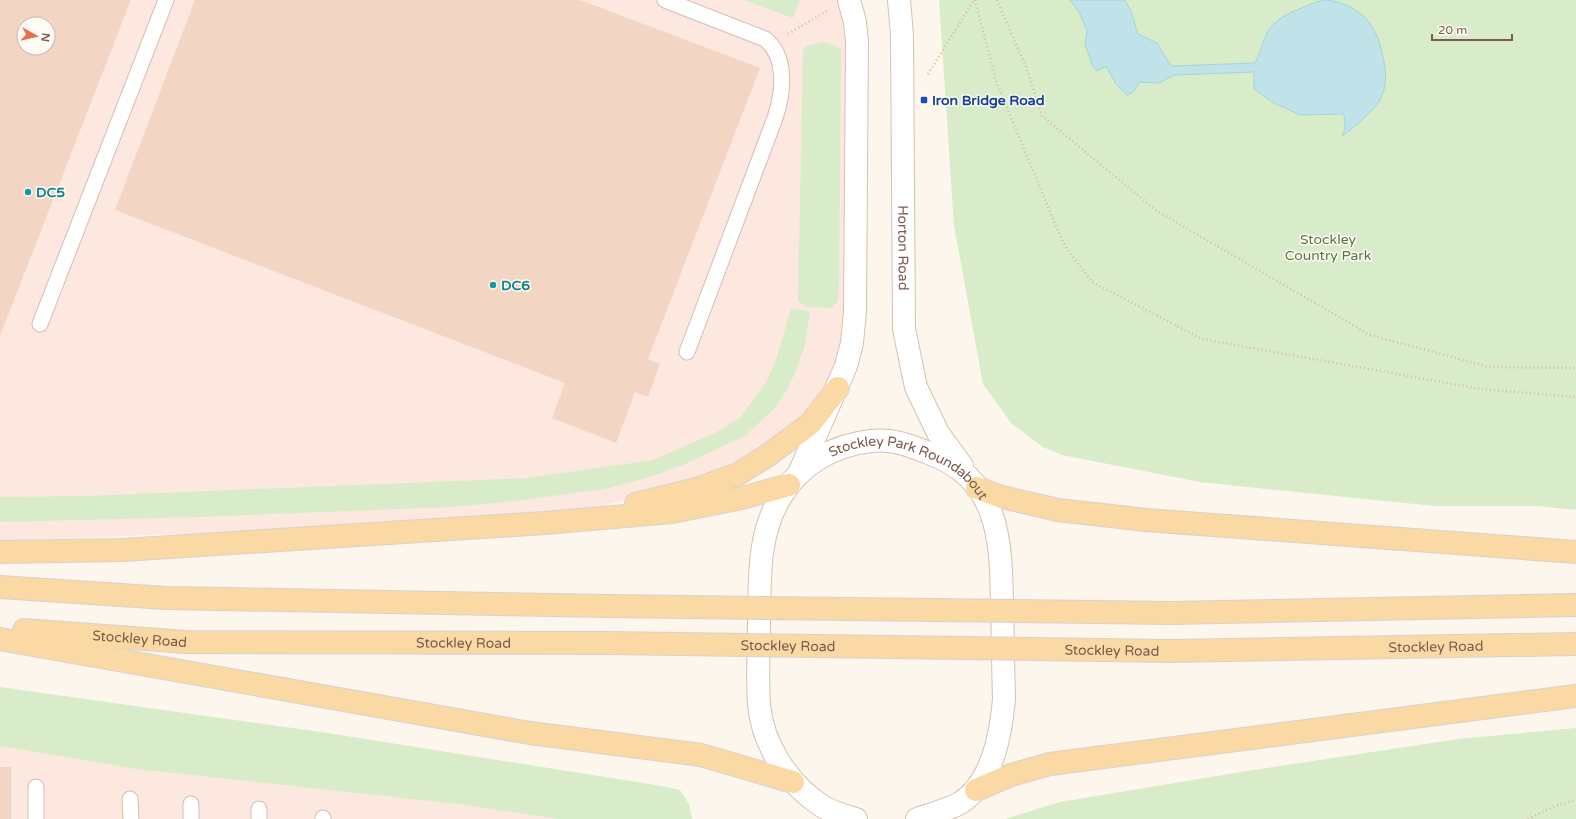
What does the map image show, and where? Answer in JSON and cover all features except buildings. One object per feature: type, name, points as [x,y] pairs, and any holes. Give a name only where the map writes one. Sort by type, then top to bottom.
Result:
[{"type":"main road","points":[[544,523],[626,507],[690,491],[738,474],[810,424],[838,388]]},
{"type":"main road","points":[[0,552],[123,550],[544,523],[672,512],[742,498],[794,478]]},
{"type":"main road","points":[[974,483],[1002,497],[1058,510],[1146,520],[1576,552]]},
{"type":"main road","points":[[0,587],[166,598],[608,606],[1171,613],[1576,605]]},
{"type":"main road","name":"Stockley Road","points":[[0,628],[186,642],[608,643],[1170,651],[1576,644]]},
{"type":"main road","points":[[0,638],[530,733],[701,755],[793,782]]},
{"type":"main road","points":[[976,790],[1011,775],[1050,764],[1576,696]]},
{"type":"street","name":"Horton Road","points":[[899,0],[902,34],[904,329],[916,387],[938,433],[974,483]]},
{"type":"street","points":[[794,478],[838,388],[852,343],[856,297],[857,42],[855,22],[840,4]]},
{"type":"street","name":"Stockley Park Roundabout","points":[[856,819],[823,807],[793,782],[774,753],[765,731],[759,705],[760,558],[765,531],[780,498],[794,478],[828,452],[847,445],[888,440],[943,458],[974,483],[988,504],[998,532],[1002,560],[1004,699],[1002,721],[995,754],[976,790],[960,803],[917,819]]},
{"type":"lane","points":[[40,324],[166,0]]},
{"type":"lane","points":[[665,0],[758,36],[771,44],[777,54],[782,88],[779,106],[687,352]]},
{"type":"lane","points":[[36,787],[36,819]]},
{"type":"lane","points":[[130,799],[130,819]]},
{"type":"lane","points":[[191,804],[191,819]]},
{"type":"path","points":[[924,80],[975,0]]},
{"type":"path","points":[[975,0],[996,81],[1054,222],[1067,249],[1092,282],[1202,339],[1480,389],[1576,397]]},
{"type":"path","points":[[997,0],[1026,67],[1042,116],[1157,211],[1370,335],[1489,367],[1576,368]]},
{"type":"path","points":[[771,44],[840,4]]},
{"type":"path","points":[[1528,819],[1554,806],[1576,800]]},
{"type":"shaded area","points":[[0,0],[844,0],[846,7],[848,325],[832,381],[801,422],[732,468],[655,492],[582,511],[404,525],[0,541]]},
{"type":"shaded area","points":[[0,710],[644,819],[0,819]]},
{"type":"green space","points":[[743,0],[800,0],[793,18]]},
{"type":"green space","name":"Stockley Country Park","points":[[939,0],[1576,0],[1576,510],[1538,506],[1434,506],[1200,482],[1062,455],[1043,447],[1011,423],[983,384],[954,226]]},
{"type":"green space","points":[[824,42],[837,46],[841,50],[839,295],[837,302],[832,308],[807,307],[798,301],[803,50],[806,46]]},
{"type":"green space","points":[[791,309],[810,311],[805,344],[796,371],[787,390],[775,408],[745,436],[685,464],[650,477],[605,489],[515,501],[451,507],[200,517],[0,522],[0,497],[86,496],[527,478],[653,460],[715,433],[740,418],[766,382],[775,363]]},
{"type":"green space","points":[[0,687],[328,733],[662,786],[680,790],[689,804],[692,819],[558,819],[458,804],[136,769],[0,746]]},
{"type":"green space","points":[[1576,728],[1576,819],[1005,819],[1060,802],[1247,771],[1458,739]]},
{"type":"water","points":[[1070,0],[1125,0],[1131,11],[1138,34],[1157,43],[1171,66],[1255,63],[1268,31],[1280,19],[1318,1],[1327,0],[1339,3],[1351,7],[1358,12],[1374,29],[1380,44],[1385,64],[1385,87],[1381,98],[1369,114],[1342,136],[1345,128],[1344,114],[1300,115],[1272,102],[1254,89],[1254,72],[1174,75],[1159,83],[1140,82],[1133,92],[1127,95],[1116,84],[1106,66],[1097,71],[1093,66],[1085,45],[1087,31],[1079,12]]},
{"type":"place","name":"Iron Bridge Road","points":[[924,100]]},
{"type":"place","name":"DC5","points":[[28,192]]},
{"type":"place","name":"DC6","points":[[493,285]]}]
